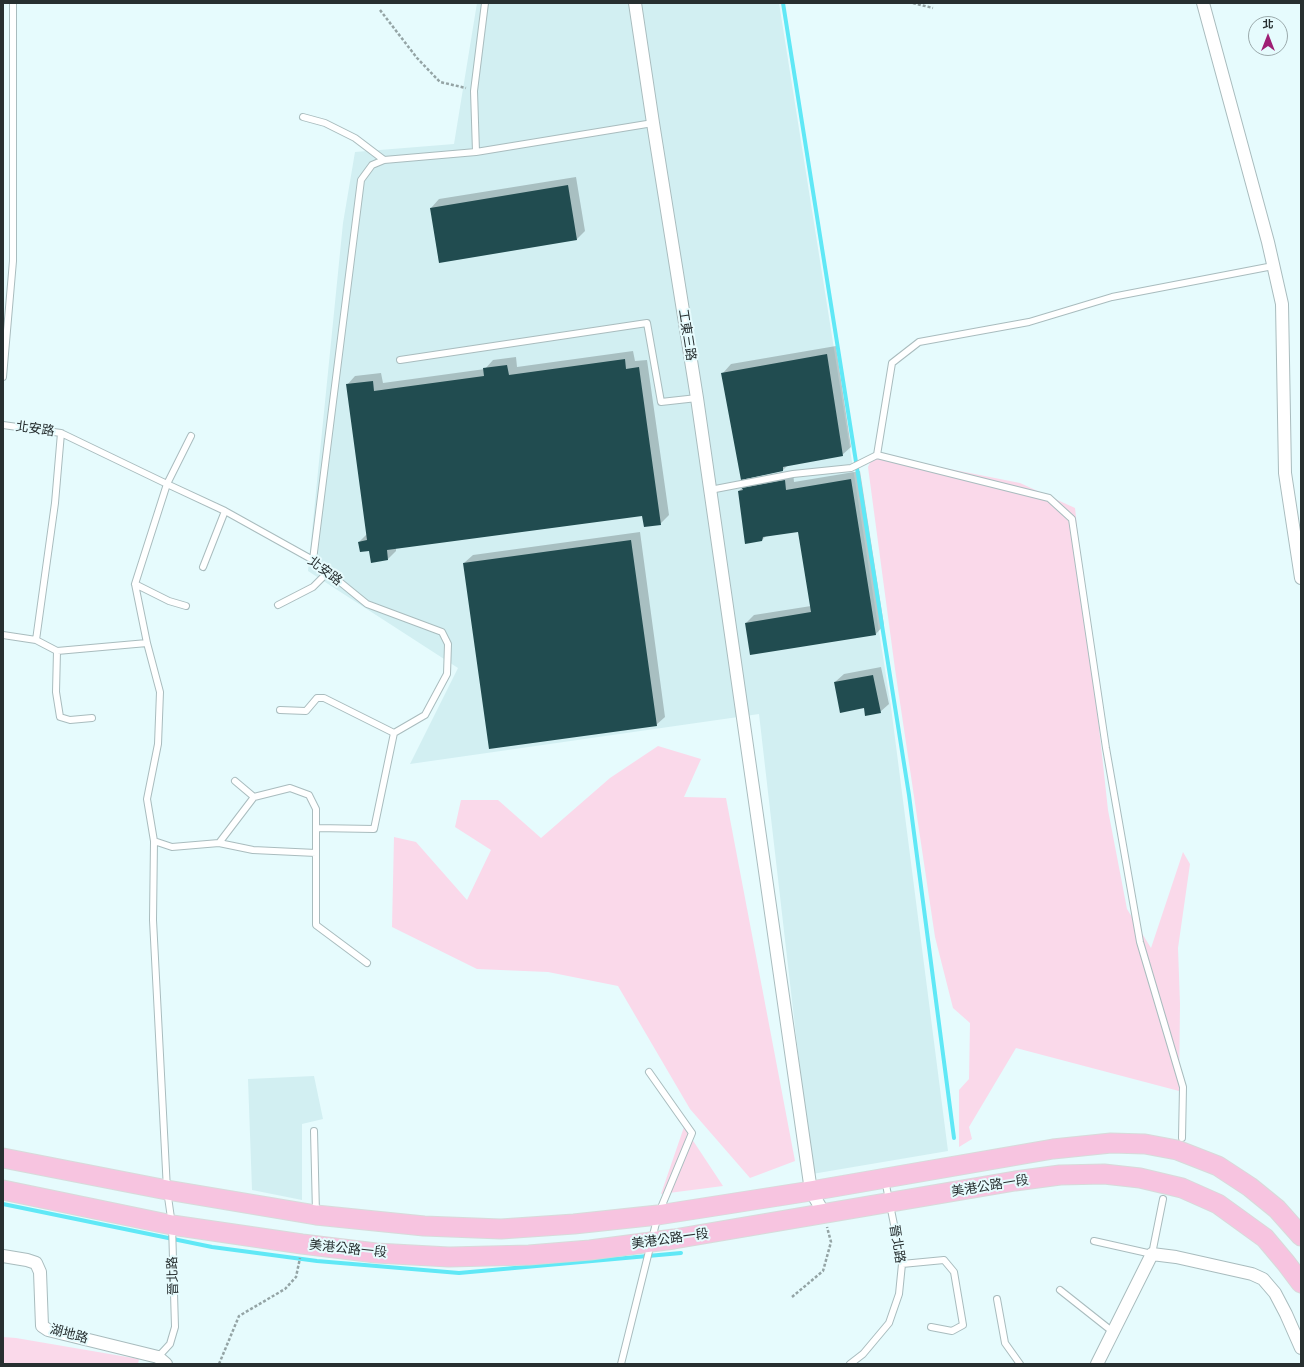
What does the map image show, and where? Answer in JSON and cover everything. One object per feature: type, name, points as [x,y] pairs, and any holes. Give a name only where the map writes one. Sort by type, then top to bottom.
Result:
[{"type":"main road","name":"美港公路一段","points":[[3,1158],[167,1190],[316,1215],[424,1226],[501,1229],[574,1224],[658,1215],[885,1179],[1053,1149],[1111,1143],[1145,1144],[1177,1150],[1218,1166],[1250,1187],[1277,1209],[1301,1236]]},
{"type":"main road","name":"美港公路一段","points":[[3,1190],[172,1225],[376,1253],[449,1257],[529,1255],[590,1250],[824,1215],[1015,1181],[1060,1175],[1104,1174],[1140,1178],[1182,1188],[1218,1204],[1265,1238],[1301,1283]]},
{"type":"street","name":"工東三路","points":[[635,3],[697,398],[811,1191]]},
{"type":"street","points":[[1203,3],[1268,242],[1282,304],[1285,473],[1301,578]]},
{"type":"street","points":[[811,1191],[824,1215]]},
{"type":"street","points":[[1097,1364],[1152,1254],[1184,1258],[1252,1274],[1263,1279],[1274,1293],[1286,1314],[1301,1348]]},
{"type":"street","name":"湖地路","points":[[3,1256],[36,1263],[40,1272],[42,1326],[48,1330],[162,1360]]},
{"type":"lane","points":[[3,378],[13,261],[13,3]]},
{"type":"lane","points":[[476,152],[474,90],[485,3]]},
{"type":"lane","points":[[303,117],[326,123],[356,138],[384,160]]},
{"type":"lane","points":[[313,560],[361,180],[372,165],[384,160],[476,152],[653,123]]},
{"type":"lane","points":[[877,455],[892,363],[919,342],[1029,322],[1112,297],[1273,266]]},
{"type":"lane","points":[[400,360],[647,324],[661,402],[697,398]]},
{"type":"lane","name":"北安路","points":[[3,425],[61,433],[225,511],[313,560],[367,604],[442,632],[448,644],[447,674],[425,715],[394,733]]},
{"type":"lane","points":[[36,640],[55,503],[61,433]]},
{"type":"lane","points":[[186,606],[169,601],[135,584],[167,484],[192,436]]},
{"type":"lane","points":[[710,490],[793,474],[851,468],[877,455],[1049,498],[1072,519],[1106,748],[1140,942],[1183,1087],[1182,1138]]},
{"type":"lane","points":[[203,567],[225,511]]},
{"type":"lane","points":[[278,605],[313,587],[328,572]]},
{"type":"lane","name":"晉北路","points":[[135,584],[147,643],[160,692],[158,744],[147,799],[154,841],[153,920],[167,1190],[172,1225],[175,1327],[170,1344],[162,1360]]},
{"type":"lane","points":[[3,635],[36,640],[57,651],[147,643]]},
{"type":"lane","points":[[57,651],[56,692],[60,717],[70,720],[92,718]]},
{"type":"lane","points":[[280,710],[306,711],[317,698],[324,698],[394,733],[374,829],[316,828]]},
{"type":"lane","points":[[235,781],[254,797]]},
{"type":"lane","points":[[219,843],[254,797],[290,788],[300,790],[309,795],[316,809],[316,925],[367,963]]},
{"type":"lane","points":[[154,841],[172,847],[219,843],[253,850],[316,853]]},
{"type":"lane","points":[[621,1364],[650,1242],[658,1215],[692,1133],[649,1072]]},
{"type":"lane","points":[[314,1131],[316,1215]]},
{"type":"lane","name":"晉北路","points":[[850,1364],[862,1354],[889,1323],[899,1294],[902,1264],[885,1179]]},
{"type":"lane","points":[[1094,1241],[1152,1254],[1163,1199]]},
{"type":"lane","points":[[902,1264],[944,1260],[954,1272],[963,1325],[952,1331],[932,1327]]},
{"type":"lane","points":[[1060,1290],[1113,1332]]},
{"type":"lane","points":[[997,1299],[1005,1343],[1020,1364]]},
{"type":"path","points":[[913,3],[933,8]]},
{"type":"path","points":[[380,10],[417,58],[440,82],[474,90]]},
{"type":"path","points":[[792,1297],[823,1271],[831,1242],[824,1215]]},
{"type":"path","points":[[219,1364],[239,1316],[285,1290],[296,1277],[302,1244]]},
{"type":"shaded area","points":[[477,3],[779,3],[891,707],[948,1151],[812,1174],[759,714],[410,764],[458,668],[308,571],[343,223],[355,152],[454,144]]},
{"type":"shaded area","points":[[874,454],[1020,483],[1075,508],[1108,810],[1127,909],[1151,948],[1183,852],[1190,864],[1178,948],[1180,1004],[1179,1091],[1016,1048],[969,1127],[972,1139],[959,1147],[959,1090],[969,1079],[970,1023],[953,1008],[935,937],[895,669],[868,467]]},
{"type":"shaded area","points":[[658,746],[701,759],[684,797],[726,798],[795,1161],[750,1178],[690,1109],[618,986],[548,972],[477,969],[392,927],[394,837],[416,842],[467,900],[491,850],[455,827],[461,800],[498,800],[541,838],[610,778]]},
{"type":"shaded area","points":[[314,1076],[323,1119],[302,1124],[302,1200],[252,1190],[248,1079]]},
{"type":"shaded area","points":[[684,1127],[723,1186],[661,1194]]},
{"type":"shaded area","points":[[3,1337],[139,1359],[138,1364],[3,1364]]},
{"type":"building","points":[[568,185],[577,240],[439,263],[430,208]]},
{"type":"building","points":[[827,354],[843,456],[783,467],[783,471],[741,480],[721,373]]},
{"type":"building","points":[[625,359],[626,369],[639,367],[661,525],[644,527],[642,516],[387,550],[388,560],[371,563],[369,551],[360,552],[358,542],[367,540],[346,384],[373,381],[374,391],[484,376],[483,368],[507,365],[509,375]]},
{"type":"building","points":[[851,479],[876,635],[750,655],[745,623],[811,612],[798,532],[763,537],[762,541],[745,544],[738,491],[743,490],[742,488],[785,480],[786,490]]},
{"type":"building","points":[[631,540],[657,726],[489,749],[463,563]]},
{"type":"building","points":[[873,675],[881,713],[865,716],[864,708],[840,713],[834,682]]},
{"type":"waterway","points":[[783,3],[909,795],[954,1138]]},
{"type":"waterway","points":[[3,1204],[212,1247],[317,1261],[459,1273],[681,1253]]}]
